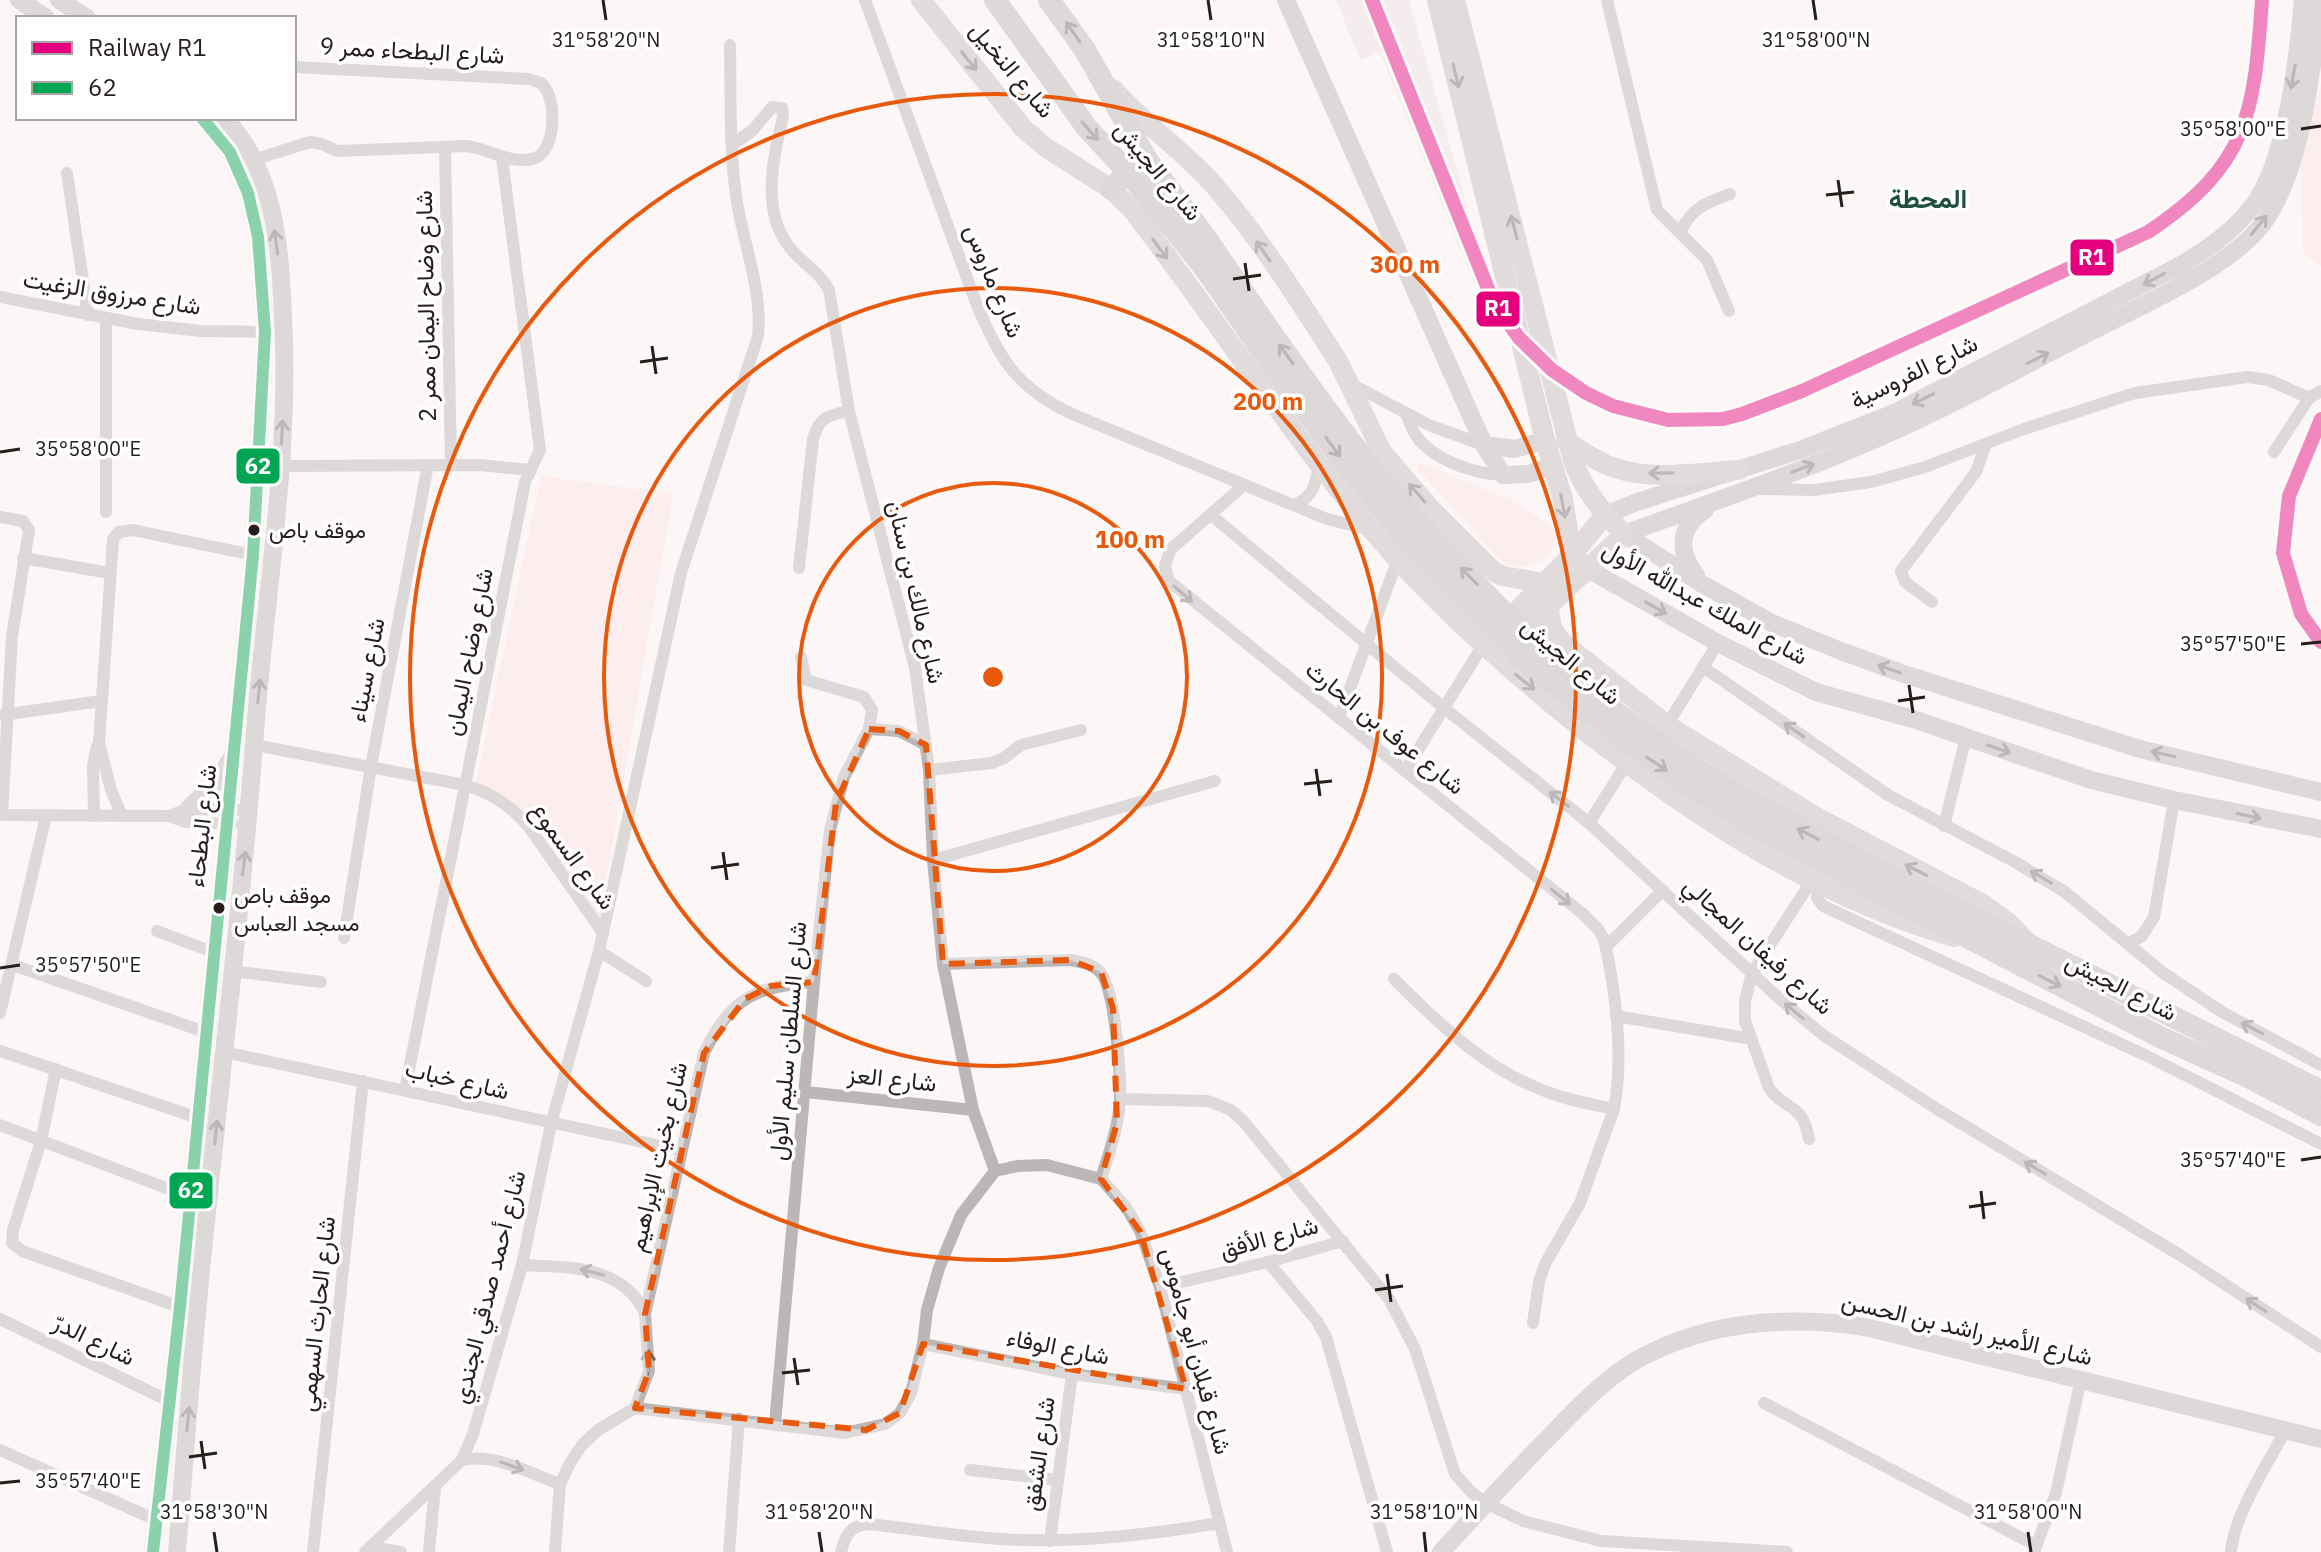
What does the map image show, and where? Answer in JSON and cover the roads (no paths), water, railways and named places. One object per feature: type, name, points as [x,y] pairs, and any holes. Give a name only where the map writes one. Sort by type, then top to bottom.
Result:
[{"type":"highway","name":"شارع الجيش","points":[[995,0],[1087,128],[1128,172],[1206,270],[1349,469],[1410,543],[1523,659],[1653,762],[1744,820],[2027,943],[2321,1091]]},
{"type":"highway","name":"شارع الجيش","points":[[1049,0],[1076,36],[1147,160],[1356,448],[1423,528],[1524,633],[1574,679],[1644,734],[1981,945],[2321,1115]]},
{"type":"highway","points":[[1111,189],[1128,172]]},
{"type":"main road","name":"شارع النخيل","points":[[921,0],[1023,128],[1045,147],[1111,189],[1135,214],[1319,464],[1372,530],[1489,651],[1626,764],[1719,828],[1815,882],[1871,918],[1981,945]]},
{"type":"main road","name":"شارع الملك عبدالله الأول","points":[[1437,0],[1545,440],[1563,499],[1572,555],[1588,569]]},
{"type":"main road","name":"شارع الملك عبدالله الأول","points":[[1455,0],[1534,302],[1566,441],[1579,477],[1605,515],[1624,534]]},
{"type":"main road","points":[[1099,74],[1130,108],[1202,172],[1227,200],[1324,338],[1351,384],[1366,423],[1382,452],[1430,508],[1493,571],[1502,576],[1544,583]]},
{"type":"main road","points":[[1566,441],[1598,461],[1638,473],[1739,470]]},
{"type":"main road","name":"شارع الفروسية","points":[[1489,651],[1605,515]]},
{"type":"main road","name":"شارع الفروسية","points":[[1489,651],[1548,605],[1624,534]]},
{"type":"main road","points":[[1548,605],[1552,628],[1562,642],[1667,725],[1813,815],[1983,904],[2010,924],[2027,943]]},
{"type":"street","points":[[19,0],[43,16]]},
{"type":"street","points":[[59,0],[84,16]]},
{"type":"street","name":"شارع ماروس","points":[[865,0],[978,308],[993,344],[1021,383],[1046,401],[1244,485],[1342,524],[1372,530]]},
{"type":"street","points":[[1286,0],[1467,384],[1484,445],[1503,475]]},
{"type":"street","points":[[1607,0],[1657,210],[1707,260],[1729,311]]},
{"type":"street","name":"شارع الفروسية","points":[[1605,515],[1816,445],[1892,414],[2181,265],[2224,237],[2254,205],[2276,154],[2288,105],[2303,0]]},
{"type":"street","name":"شارع الفروسية","points":[[1624,534],[1753,488],[1899,428],[2153,299],[2223,259],[2264,222],[2288,170],[2301,125],[2320,0]]},
{"type":"street","name":"شارع السموع","points":[[551,1124],[599,951],[681,573],[758,336],[758,300],[742,235],[732,145],[730,45]]},
{"type":"street","name":"شارع البطحاء ممر 9","points":[[256,159],[310,142],[337,151],[483,148],[502,158],[533,159],[542,155],[548,147],[550,102],[547,91],[540,83],[529,79],[296,67]]},
{"type":"street","name":"شارع مالك بن سنان","points":[[732,145],[753,130],[772,107],[782,108],[772,172],[775,218],[781,235],[791,249],[823,279],[829,290],[849,411],[915,668],[929,770],[933,860],[943,964],[973,1110],[995,1171]]},
{"type":"street","name":"شارع البطحاء","points":[[177,1552],[201,1264],[249,817],[281,466],[284,381],[248,193],[230,152],[204,120]]},
{"type":"street","name":"شارع البطحاء","points":[[153,1552],[180,1307],[253,555],[276,239],[269,201],[256,159],[226,120]]},
{"type":"street","name":"شارع وضاح اليمان ممر 2","points":[[445,147],[451,465]]},
{"type":"street","name":"شارع وضاح اليمان","points":[[405,1090],[525,482],[540,450],[502,158]]},
{"type":"street","points":[[67,173],[88,315]]},
{"type":"street","points":[[1681,231],[1686,219],[1700,206],[1730,194]]},
{"type":"street","name":"شارع مرزوق الزغيت","points":[[0,297],[106,319],[201,331],[271,324]]},
{"type":"street","points":[[106,319],[106,512]]},
{"type":"street","points":[[1753,488],[1814,490],[1871,482],[1925,467],[2122,396],[2239,378],[2269,380],[2315,395],[2274,452]]},
{"type":"street","points":[[1351,384],[1444,432],[1484,445],[1515,449],[1545,440]]},
{"type":"street","points":[[799,568],[813,439],[818,424],[826,417],[849,411]]},
{"type":"street","points":[[1406,413],[1416,436],[1430,449],[1469,470],[1503,475],[1529,474],[1553,466]]},
{"type":"street","points":[[1932,602],[1905,582],[1901,571],[1976,472],[1986,444]]},
{"type":"street","points":[[1294,505],[1306,499],[1314,489],[1319,464]]},
{"type":"street","name":"شارع سيناء","points":[[344,938],[371,766],[428,465]]},
{"type":"street","points":[[281,466],[451,465],[531,470]]},
{"type":"street","name":"شارع عوف بن الحارث","points":[[1244,485],[1170,550],[1165,566],[1169,581],[1583,914],[1598,929],[1606,947]]},
{"type":"street","points":[[1702,584],[1685,558],[1682,548],[1685,531],[1701,512],[1729,496]]},
{"type":"street","name":"شارع رفيفان المجالي","points":[[1211,515],[1444,708],[1589,823],[1802,1018],[1867,1065],[2180,1255],[2321,1347]]},
{"type":"street","points":[[0,517],[20,520],[27,524],[29,532],[3,715],[1,815],[169,816],[186,822],[228,816]]},
{"type":"street","points":[[94,816],[94,760],[99,743],[113,539],[123,530],[138,531],[253,555]]},
{"type":"street","name":"شارع الملك عبدالله الأول","points":[[1624,534],[1702,584],[1772,623],[1901,673],[2140,749],[2321,792]]},
{"type":"street","points":[[23,558],[110,573]]},
{"type":"street","points":[[1339,718],[1398,559]]},
{"type":"street","name":"شارع الملك عبدالله الأول","points":[[1588,569],[1718,643],[1816,692],[1913,719],[2091,780],[2321,829]]},
{"type":"street","points":[[1667,725],[1718,643]]},
{"type":"street","name":"شارع الفروسية","points":[[1405,771],[1444,708],[1489,651]]},
{"type":"street","points":[[801,657],[803,676],[809,682],[864,697],[870,702],[869,729],[899,731],[926,745]]},
{"type":"street","points":[[1703,667],[1888,795],[2065,892],[2162,972],[2222,1012],[2321,1065]]},
{"type":"street","points":[[3,715],[101,701]]},
{"type":"street","name":"شارع السلطان سليم الأول","points":[[775,1424],[830,830],[844,777],[869,729]]},
{"type":"street","points":[[929,770],[992,763],[1021,745],[1081,730]]},
{"type":"street","points":[[1944,826],[1966,737]]},
{"type":"street","points":[[99,743],[111,790],[122,816]]},
{"type":"street","points":[[254,745],[371,766]]},
{"type":"street","points":[[169,816],[188,809],[217,782],[234,753]]},
{"type":"street","points":[[1589,823],[1626,764]]},
{"type":"street","name":"شارع السموع","points":[[371,766],[465,785],[494,796],[517,814],[603,933]]},
{"type":"street","points":[[933,860],[1215,781]]},
{"type":"street","points":[[2128,944],[2142,936],[2154,917],[2174,800]]},
{"type":"street","points":[[188,809],[249,817]]},
{"type":"street","points":[[0,1013],[46,816]]},
{"type":"street","points":[[1809,1139],[1802,1116],[1769,1088],[1744,1014],[1752,973],[1815,882]]},
{"type":"street","points":[[1533,1323],[1545,1264],[1580,1203],[1614,1109],[1618,1074],[1616,1016],[1606,947],[1663,890]]},
{"type":"street","points":[[1871,918],[2321,1144]]},
{"type":"street","points":[[157,931],[213,952]]},
{"type":"street","points":[[599,951],[646,981]]},
{"type":"street","points":[[555,1552],[560,1484],[582,1445],[598,1430],[635,1408],[845,1433],[885,1424],[900,1413],[911,1393],[923,1344],[927,1310],[950,1238],[961,1215],[995,1171],[1017,1166],[1047,1165],[1101,1179],[1117,1123],[1120,1099],[1113,1008],[1110,988],[1101,972],[1087,962],[1070,960],[943,964]]},
{"type":"street","points":[[13,965],[205,1032]]},
{"type":"street","points":[[232,971],[321,982]]},
{"type":"street","points":[[1394,979],[1456,1039],[1506,1073],[1561,1097],[1614,1109]]},
{"type":"street","name":"شارع بخيت الإبراهيم","points":[[635,1408],[649,1371],[645,1314],[697,1075],[712,1036],[734,1010],[757,992],[771,986],[814,982]]},
{"type":"street","points":[[1616,1016],[1752,1039]]},
{"type":"street","points":[[0,1051],[198,1118]]},
{"type":"street","name":"شارع خباب","points":[[224,1052],[680,1150]]},
{"type":"street","points":[[56,1069],[41,1141],[13,1230],[12,1243],[22,1251],[180,1307]]},
{"type":"street","name":"شارع الحارث السهمي","points":[[313,1552],[363,1081]]},
{"type":"street","name":"شارع العز","points":[[806,1092],[973,1110]]},
{"type":"street","points":[[1120,1099],[1208,1101],[1231,1110],[1244,1122],[1389,1299],[1415,1349],[1455,1474],[1486,1503],[1523,1521],[1601,1541],[1787,1552]]},
{"type":"street","name":"شارع أحمد صدقي الجندي","points":[[462,1460],[473,1434],[522,1265],[551,1124]]},
{"type":"street","points":[[0,1125],[190,1197]]},
{"type":"street","name":"شارع قبلان أبو جاموس","points":[[1101,1179],[1126,1207],[1140,1231],[1160,1287],[1227,1552]]},
{"type":"street","name":"شارع الأفق","points":[[1160,1287],[1343,1241]]},
{"type":"street","points":[[1268,1262],[1317,1321],[1326,1337],[1387,1552]]},
{"type":"street","points":[[522,1265],[567,1267],[602,1274],[620,1284],[640,1302],[645,1314]]},
{"type":"street","name":"شارع الدرّ","points":[[0,1319],[169,1401]]},
{"type":"street","name":"شارع الأمير راشد بن الحسن","points":[[1441,1552],[1608,1380],[1643,1356],[1674,1342],[1759,1322],[1804,1320],[1865,1327],[2321,1439]]},
{"type":"street","name":"شارع الوفاء","points":[[923,1344],[1072,1374],[1186,1389]]},
{"type":"street","name":"شارع الشفق","points":[[1050,1541],[1072,1374]]},
{"type":"street","points":[[1764,1403],[2034,1549],[2056,1493],[2081,1379]]},
{"type":"street","points":[[729,1552],[739,1419]]},
{"type":"street","points":[[2231,1552],[2242,1511],[2286,1429]]},
{"type":"street","points":[[0,1450],[156,1520]]},
{"type":"street","points":[[369,1549],[462,1460],[495,1460],[560,1484]]},
{"type":"street","points":[[970,1470],[1058,1480]]},
{"type":"street","points":[[429,1552],[435,1487]]},
{"type":"street","points":[[841,1552],[848,1531],[856,1525],[868,1524],[967,1536],[1050,1541],[1134,1536],[1219,1523]]},
{"type":"street","points":[[369,1549],[401,1552]]},
{"type":"rail line","name":"R1","points":[[1372,0],[1493,301],[1519,338],[1552,370],[1586,393],[1613,406],[1668,420],[1723,419],[1802,391],[2148,232],[2207,184],[2240,134],[2255,75],[2262,0]]},
{"type":"rail line","name":"R1","points":[[2321,419],[2289,496],[2283,553],[2301,614],[2321,642]]},
{"type":"place","name":"موقف باص","points":[[254,530]]},
{"type":"place","name":"موقف باص مسجد العباس","points":[[219,908]]},
{"type":"district","name":"المحطة","points":[[1928,199]]}]
